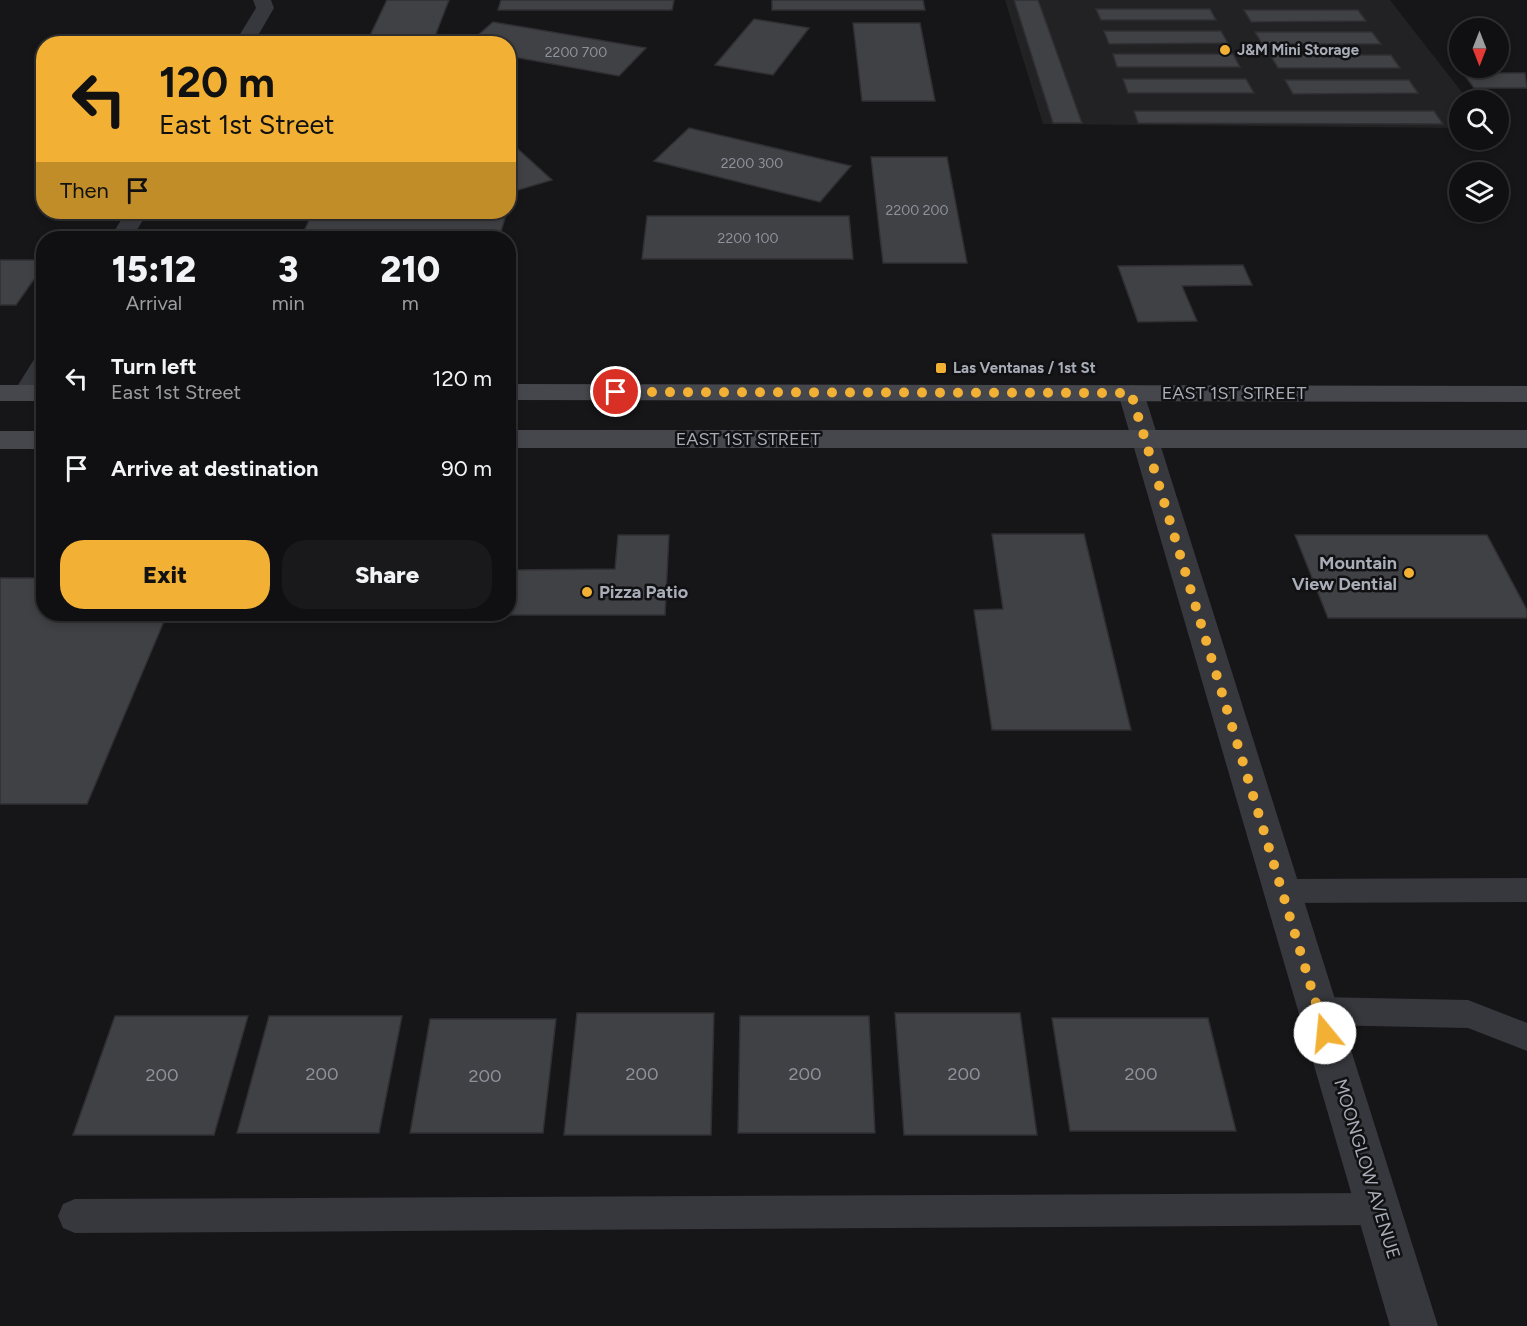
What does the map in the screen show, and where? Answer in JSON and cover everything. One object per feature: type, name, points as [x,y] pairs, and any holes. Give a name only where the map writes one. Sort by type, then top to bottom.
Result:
[{"type":"main road","name":"EAST 1ST STREET","points":[[516,392],[1527,394]]},
{"type":"main road","name":"EAST 1ST STREET","points":[[516,439],[1527,439]]},
{"type":"main road","points":[[0,440],[36,440]]},
{"type":"street","points":[[248,36],[265,8],[262,0]]},
{"type":"street","points":[[23,393],[36,375]]},
{"type":"street","name":"MOONGLOW AVENUE","points":[[1131,393],[1147,439],[1414,1326]]},
{"type":"lane","points":[[1283,891],[1527,890]]},
{"type":"lane","points":[[1319,1011],[1468,1014],[1527,1037]]},
{"type":"lane","points":[[75,1216],[1379,1209]]},
{"type":"shaded area","name":"J&M Mini Storage","points":[[1005,0],[1390,0],[1460,90],[1449,90],[1449,128],[1043,124]]},
{"type":"building","points":[[387,0],[449,0],[435,36],[370,36]]},
{"type":"building","points":[[501,0],[674,0],[672,10],[498,10]]},
{"type":"building","points":[[772,0],[923,0],[925,10],[772,10]]},
{"type":"building","points":[[1014,0],[1038,0],[1082,123],[1053,123]]},
{"type":"building","points":[[1096,9],[1210,9],[1216,20],[1101,20]]},
{"type":"building","points":[[1244,10],[1358,10],[1366,21],[1251,22]]},
{"type":"building","points":[[754,19],[809,28],[773,75],[715,65]]},
{"type":"building","points":[[493,22],[646,48],[619,76],[516,57],[516,36],[477,36]]},
{"type":"building","points":[[853,23],[920,23],[935,101],[862,101]]},
{"type":"building","points":[[1104,31],[1221,31],[1228,43],[1109,44]]},
{"type":"building","points":[[1255,32],[1372,32],[1381,44],[1262,44]]},
{"type":"building","points":[[1113,54],[1233,54],[1240,67],[1117,67]]},
{"type":"building","points":[[1270,55],[1391,55],[1400,68],[1278,68]]},
{"type":"building","points":[[1509,73],[1525,73],[1527,88],[1474,88],[1467,78],[1509,78]]},
{"type":"building","points":[[1123,79],[1246,79],[1254,93],[1128,93]]},
{"type":"building","points":[[1285,80],[1409,80],[1418,93],[1293,94]]},
{"type":"building","points":[[1134,111],[1434,111],[1443,124],[1138,123]]},
{"type":"building","points":[[689,128],[851,166],[820,202],[654,161]]},
{"type":"building","points":[[516,147],[552,180],[516,191]]},
{"type":"building","points":[[871,157],[947,157],[967,263],[883,263]]},
{"type":"building","points":[[647,216],[849,216],[853,259],[642,259]]},
{"type":"building","points":[[310,219],[505,219],[501,231],[304,231]]},
{"type":"building","points":[[0,260],[36,260],[36,276],[16,305],[0,305]]},
{"type":"building","points":[[1243,265],[1252,285],[1182,286],[1197,321],[1138,322],[1118,266]]},
{"type":"building","points":[[992,534],[1084,534],[1131,730],[992,730],[974,610],[1003,609]]},
{"type":"building","name":"Pizza Patio","points":[[618,535],[669,535],[665,615],[516,615],[516,570],[615,569]]},
{"type":"building","name":"Mountain View Dential","points":[[1295,535],[1487,535],[1527,610],[1527,618],[1328,618]]},
{"type":"building","points":[[0,578],[36,578],[36,621],[164,621],[87,804],[0,804]]},
{"type":"building","points":[[577,1013],[714,1013],[711,1135],[564,1135]]},
{"type":"building","points":[[895,1013],[1020,1013],[1037,1135],[904,1135]]},
{"type":"building","points":[[115,1016],[248,1016],[214,1135],[73,1135]]},
{"type":"building","points":[[269,1016],[402,1016],[379,1133],[237,1133]]},
{"type":"building","points":[[740,1016],[869,1016],[875,1133],[738,1133]]},
{"type":"building","points":[[1052,1018],[1208,1018],[1236,1131],[1070,1131]]},
{"type":"building","points":[[430,1019],[556,1019],[543,1133],[410,1133]]},
{"type":"place","name":"J&M Mini Storage","points":[[1225,50]]},
{"type":"place","name":"Las Ventanas / 1st St","points":[[941,368]]},
{"type":"place","name":"Mountain View Dential","points":[[1409,573]]},
{"type":"place","name":"Pizza Patio","points":[[587,592]]},
{"type":"route","points":[[616,392],[1131,393],[1147,439],[1325,1033]]}]
